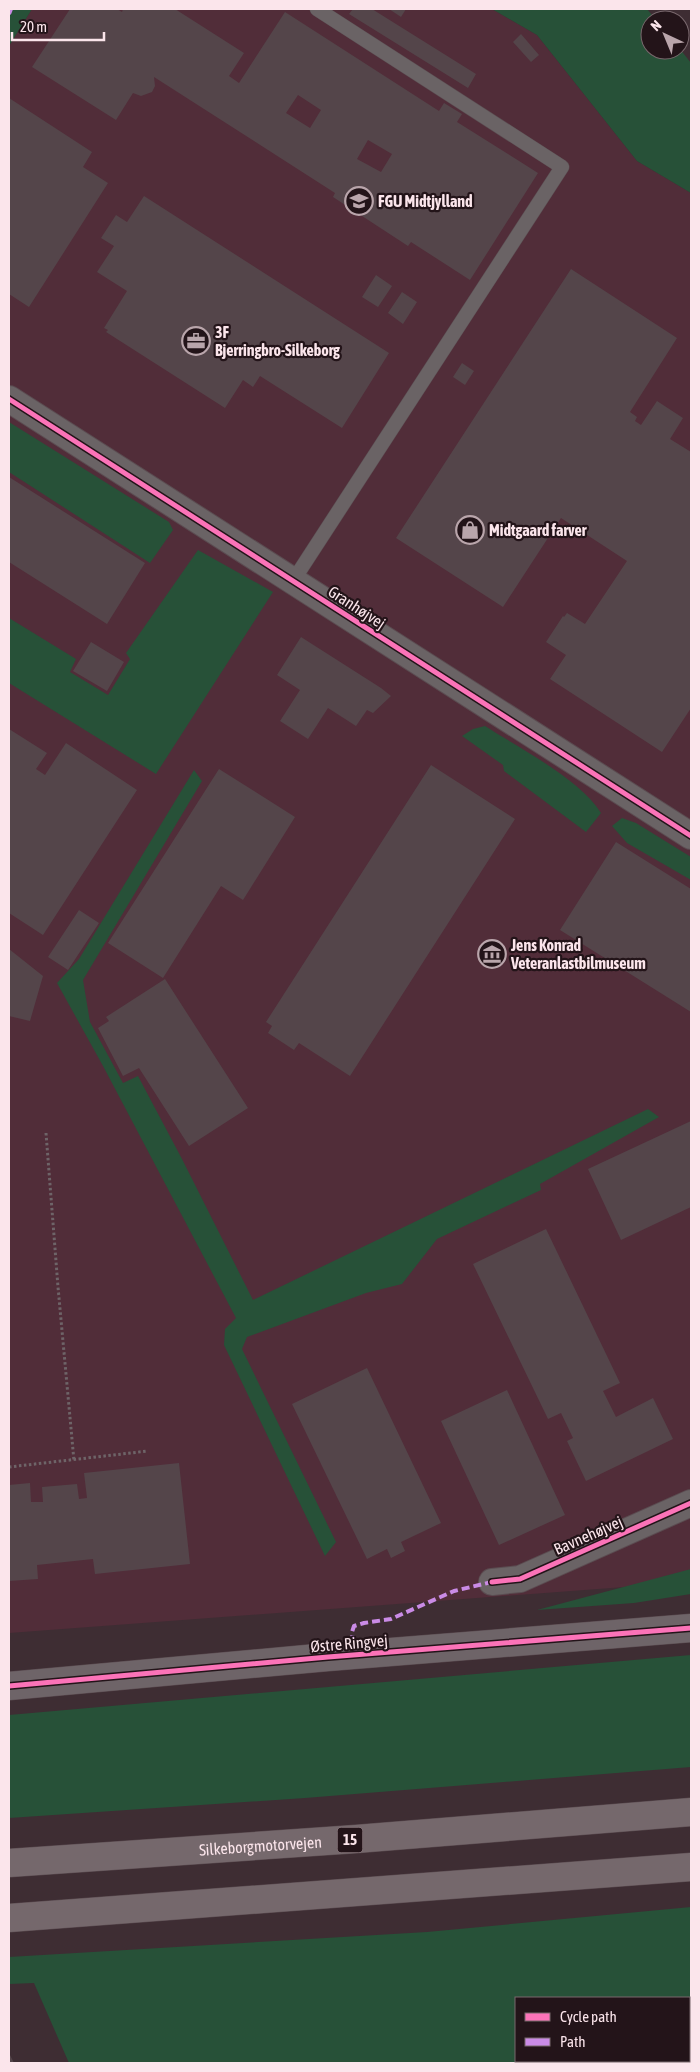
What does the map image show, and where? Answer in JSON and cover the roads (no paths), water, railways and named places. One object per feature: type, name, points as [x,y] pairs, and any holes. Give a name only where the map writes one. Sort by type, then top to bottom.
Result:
[{"type":"highway","name":"Silkeborgmotorvejen","points":[[9,1863],[337,1841],[691,1812]]},
{"type":"highway","points":[[9,1918],[691,1867]]},
{"type":"main road","name":"Østre Ringvej","points":[[9,1686],[337,1656],[691,1628]]},
{"type":"street","name":"Granhøjvej","points":[[9,400],[691,836]]},
{"type":"street","name":"Bavnehøjvej","points":[[492,1582],[520,1579],[691,1503]]},
{"type":"lane","points":[[293,581],[562,167],[318,9]]},
{"type":"place","name":"FGU Midtjylland","points":[[359,201]]},
{"type":"place","name":"3F Bjerringbro-Silkeborg","points":[[196,341]]},
{"type":"place","name":"Midtgaard farver","points":[[470,530]]},
{"type":"place","name":"Jens Konrad Veteranlastbilmuseum","points":[[492,954]]}]
